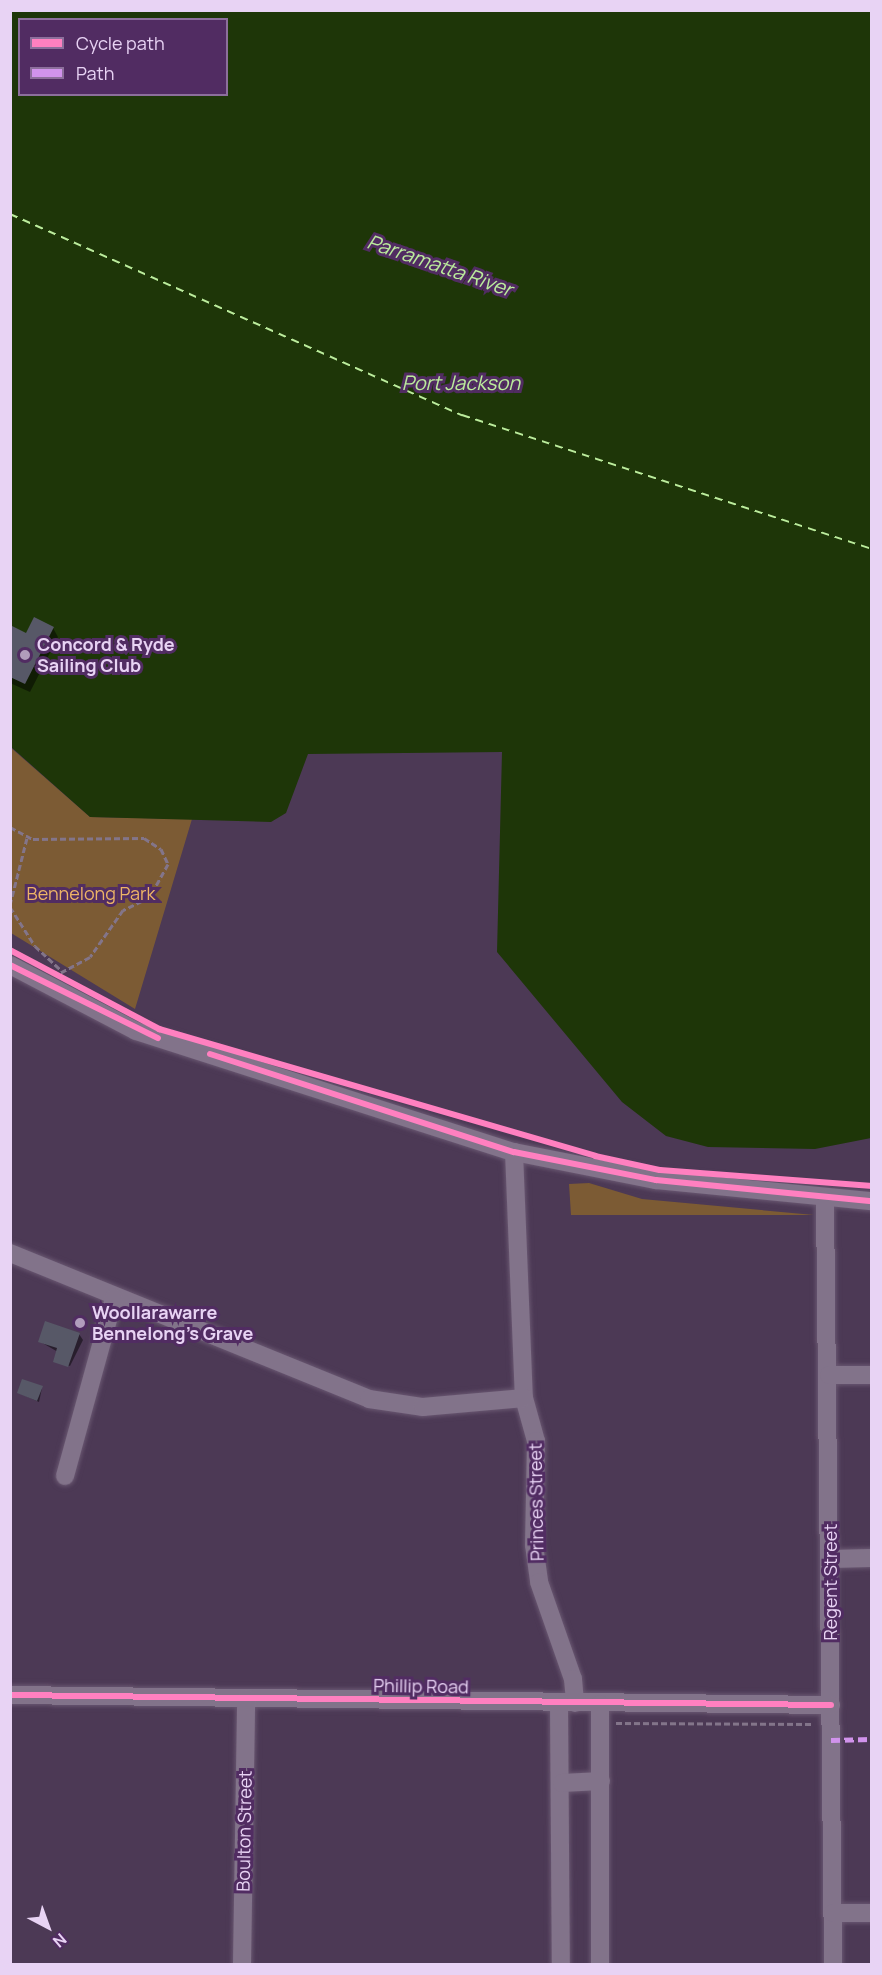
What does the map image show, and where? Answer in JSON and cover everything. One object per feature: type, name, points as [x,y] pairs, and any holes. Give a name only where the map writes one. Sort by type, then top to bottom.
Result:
[{"type":"street","points":[[10,965],[59,977],[136,1031],[514,1152],[656,1180],[825,1199],[872,1201]]},
{"type":"street","name":"Princes Street","points":[[514,1152],[522,1254],[524,1398],[536,1441],[538,1582],[573,1679],[567,1703],[562,1783],[561,1965]]},
{"type":"street","name":"Regent Street","points":[[825,1199],[829,1375],[833,1965]]},
{"type":"street","points":[[10,1253],[114,1298],[369,1398],[423,1407],[524,1398]]},
{"type":"street","points":[[65,1476],[114,1298]]},
{"type":"street","points":[[829,1375],[872,1375]]},
{"type":"street","points":[[830,1559],[872,1558]]},
{"type":"street","name":"Phillip Road","points":[[10,1695],[600,1704],[831,1705]]},
{"type":"street","name":"Boulton Street","points":[[242,1965],[246,1698]]},
{"type":"street","points":[[600,1704],[600,1965]]},
{"type":"street","points":[[562,1783],[601,1781]]},
{"type":"street","points":[[833,1913],[872,1913]]},
{"type":"path","points":[[10,826],[27,838],[63,836],[144,838],[161,849],[168,864],[150,897],[123,910],[90,957],[59,977]]},
{"type":"path","points":[[27,838],[10,906],[35,946],[59,977]]},
{"type":"path","points":[[39,964],[59,977]]},
{"type":"path","points":[[614,1723],[821,1724]]},
{"type":"green space","name":"Bennelong Park","points":[[10,747],[90,817],[192,819],[135,1009],[11,933]]},
{"type":"green space","points":[[589,1183],[642,1199],[814,1215],[571,1215],[569,1184]]},
{"type":"water","name":"Port Jackson","points":[[11,11],[871,11],[871,1138],[815,1149],[708,1147],[666,1136],[622,1102],[497,952],[502,752],[308,754],[286,813],[271,822],[90,817],[11,747]]},
{"type":"building","name":"Concord & Ryde Sailing Club","points":[[34,617],[54,627],[25,684],[10,677],[10,625],[26,633]]},
{"type":"building","points":[[45,1321],[80,1333],[68,1367],[53,1362],[57,1348],[38,1342]]},
{"type":"building","points":[[22,1379],[43,1386],[37,1401],[17,1393]]},
{"type":"ferry route","points":[[10,214],[462,415],[872,549]]},
{"type":"marked path","points":[[831,1740],[872,1739]]},
{"type":"cycle path","points":[[10,950],[159,1029],[595,1156],[660,1170],[872,1186]]},
{"type":"cycle path","points":[[10,965],[158,1038]]},
{"type":"cycle path","points":[[210,1054],[514,1152],[656,1180],[872,1201]]},
{"type":"cycle path","points":[[10,1695],[831,1705]]},
{"type":"place","name":"Concord & Ryde Sailing Club","points":[[25,655]]},
{"type":"place","name":"Woollarawarre Bennelong's Grave","points":[[80,1323]]},
{"type":"water label","name":"Parramatta River","points":[[440,265]]}]
